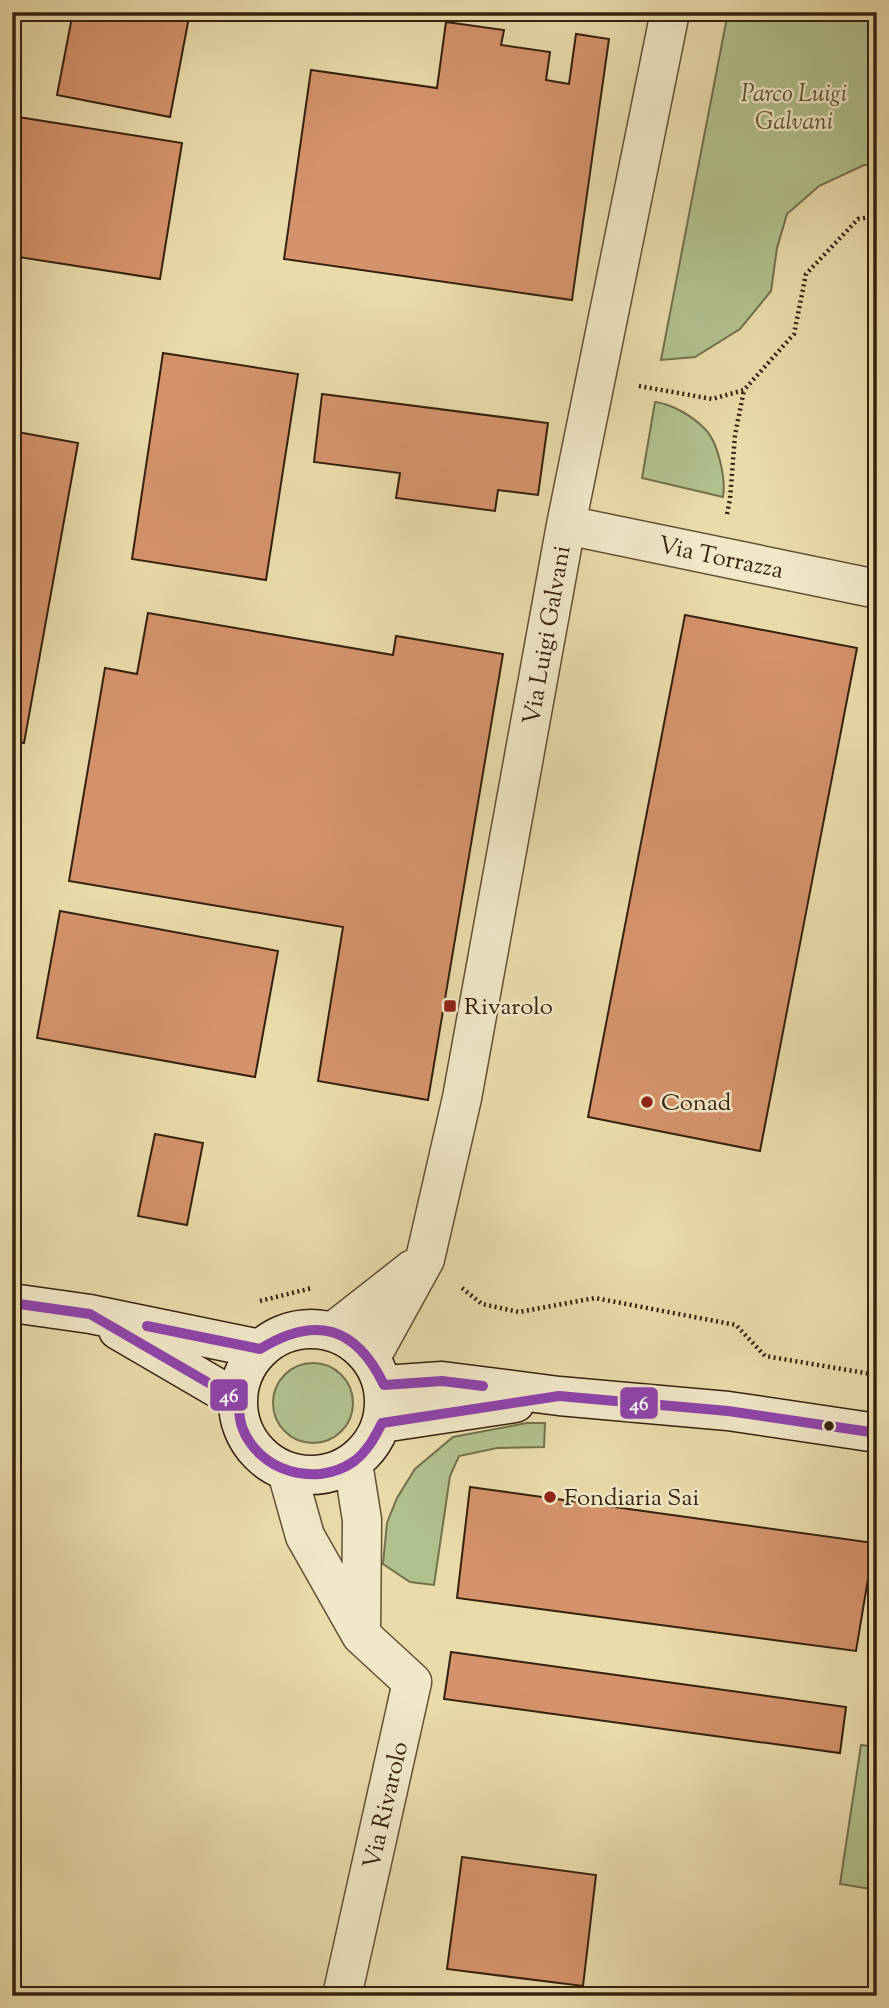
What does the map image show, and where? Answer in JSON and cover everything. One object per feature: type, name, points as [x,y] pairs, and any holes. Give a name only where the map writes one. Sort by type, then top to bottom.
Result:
[{"type":"street","name":"Via Luigi Galvani","points":[[377,1371],[425,1259],[462,1098],[566,525],[670,12]]},
{"type":"street","name":"Via Torrazza","points":[[566,525],[877,589]]},
{"type":"street","points":[[334,1331],[425,1259]]},
{"type":"street","points":[[12,1303],[90,1314],[260,1349]]},
{"type":"street","points":[[90,1314],[238,1399]]},
{"type":"street","points":[[314,1328],[334,1331],[354,1341],[377,1371],[385,1405],[382,1423],[371,1445],[353,1463],[338,1471],[321,1475],[287,1472],[273,1465],[251,1443],[243,1430],[238,1399],[244,1372],[260,1349],[276,1337],[295,1330],[314,1328]]},
{"type":"street","points":[[377,1371],[559,1396],[728,1411],[877,1433]]},
{"type":"street","points":[[382,1423],[559,1396]]},
{"type":"street","points":[[353,1463],[362,1520],[361,1635]]},
{"type":"street","name":"Via Rivarolo","points":[[287,1472],[305,1536],[361,1635],[412,1682],[342,1996]]},
{"type":"path","points":[[716,556],[730,499],[735,435],[744,390],[794,334],[806,274],[858,219],[877,216]]},
{"type":"path","points":[[596,379],[712,400],[744,390]]},
{"type":"green space","name":"Parco Luigi Galvani","points":[[728,12],[877,12],[877,165],[864,165],[819,186],[787,214],[777,248],[771,291],[740,329],[695,357],[661,360]]},
{"type":"green space","points":[[655,402],[681,411],[709,434],[720,460],[723,497],[642,478]]},
{"type":"green space","points":[[305,1363],[321,1363],[335,1369],[347,1381],[353,1395],[353,1411],[347,1425],[335,1437],[321,1443],[305,1443],[291,1437],[279,1425],[273,1411],[273,1395],[279,1381],[291,1369]]},
{"type":"green space","points":[[527,1423],[545,1423],[544,1447],[497,1448],[459,1456],[450,1476],[434,1585],[410,1582],[383,1564],[387,1523],[397,1498],[415,1469],[453,1437]]},
{"type":"green space","points":[[861,1745],[877,1747],[877,1890],[840,1884]]},
{"type":"building","points":[[73,12],[190,12],[170,117],[57,95]]},
{"type":"building","points":[[446,22],[504,30],[501,45],[550,52],[546,80],[569,84],[576,34],[609,39],[572,300],[284,259],[311,70],[437,88]]},
{"type":"building","points":[[12,116],[182,143],[160,279],[12,256]]},
{"type":"building","points":[[163,353],[298,374],[266,580],[132,559]]},
{"type":"building","points":[[322,394],[548,423],[538,495],[498,490],[495,511],[396,498],[400,473],[314,462]]},
{"type":"building","points":[[12,431],[78,443],[24,743],[12,741]]},
{"type":"building","points":[[148,613],[393,655],[396,636],[503,654],[428,1100],[318,1081],[343,927],[69,881],[105,668],[137,674]]},
{"type":"building","points":[[685,615],[857,648],[760,1151],[588,1117]]},
{"type":"building","points":[[60,911],[278,951],[255,1077],[37,1038]]},
{"type":"building","points":[[155,1134],[203,1143],[187,1225],[138,1216]]},
{"type":"building","points":[[470,1487],[874,1543],[856,1651],[457,1598]]},
{"type":"building","points":[[451,1652],[846,1707],[840,1753],[444,1699]]},
{"type":"building","points":[[462,1857],[596,1875],[583,1986],[447,1969]]},
{"type":"transit line","name":"46","points":[[12,1303],[90,1314],[238,1400],[242,1427],[261,1455],[289,1471],[305,1474],[322,1474],[353,1462],[366,1449],[382,1423],[559,1396],[728,1411],[877,1433]]},
{"type":"transit line","name":"46","points":[[147,1326],[260,1349],[299,1332],[332,1332],[361,1350],[384,1385],[442,1381],[483,1386]]},
{"type":"place","name":"Rivarolo","points":[[450,1006]]},
{"type":"place","name":"Conad","points":[[647,1102]]},
{"type":"place","name":"Fondiaria Sai","points":[[550,1497]]}]
